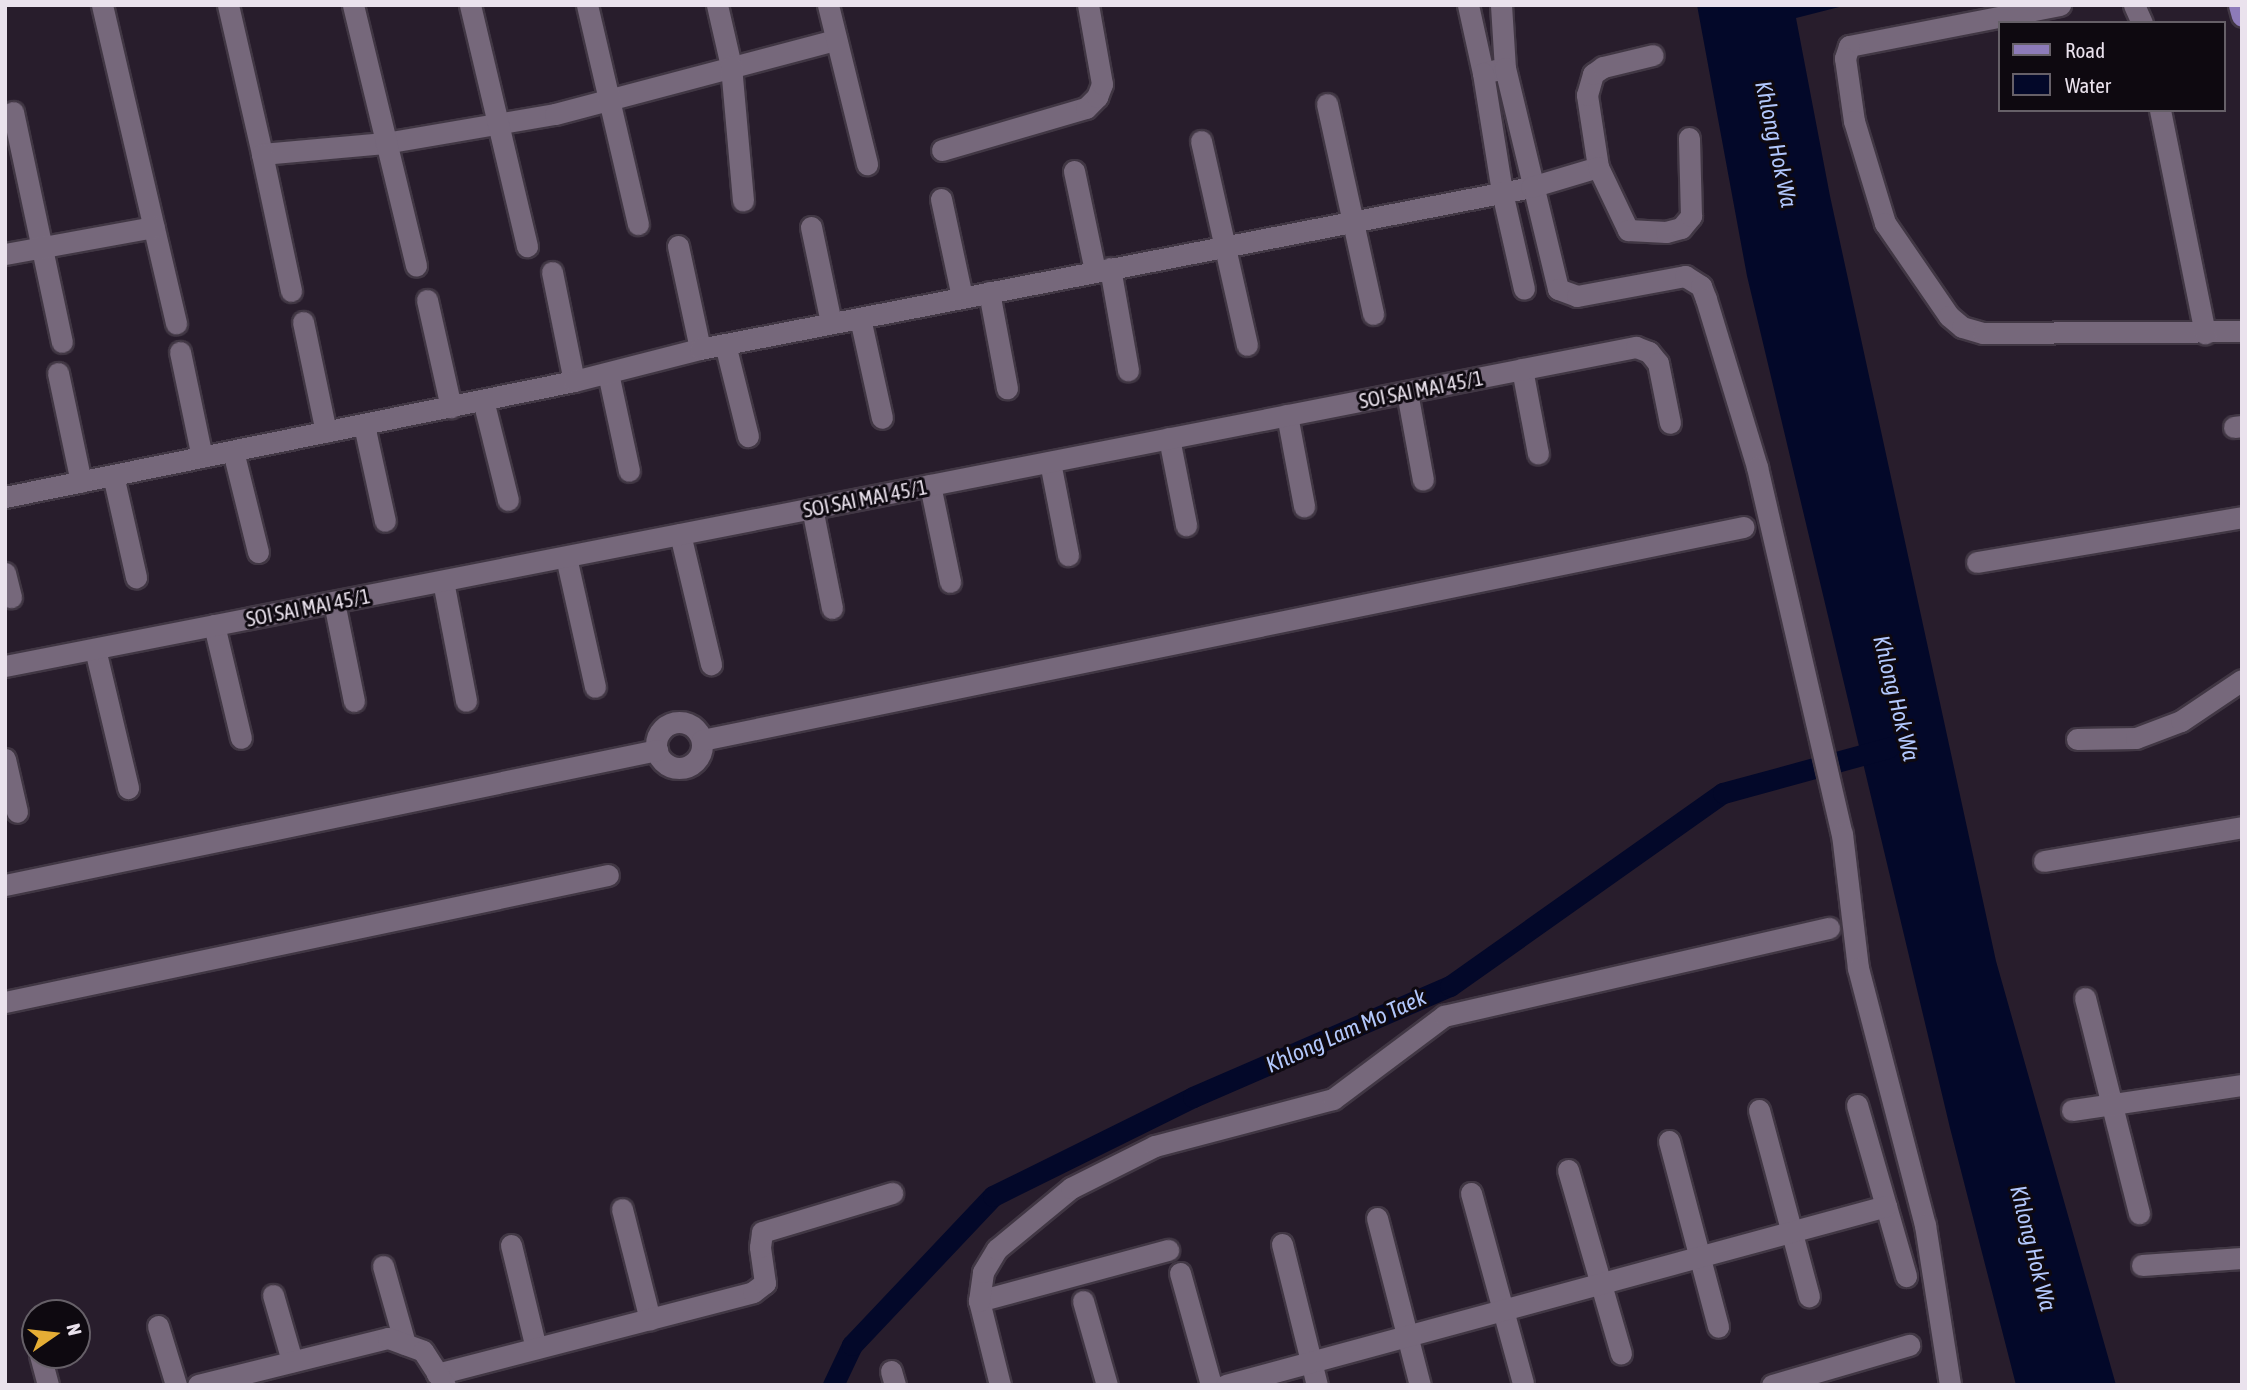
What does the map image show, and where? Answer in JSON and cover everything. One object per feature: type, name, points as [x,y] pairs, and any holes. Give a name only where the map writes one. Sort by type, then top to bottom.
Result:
[{"type":"main road","points":[[2239,5],[2242,16]]},
{"type":"street","points":[[102,5],[176,324]]},
{"type":"street","points":[[228,5],[291,291]]},
{"type":"street","points":[[353,5],[416,266]]},
{"type":"street","points":[[470,5],[496,125],[527,246]]},
{"type":"street","points":[[587,5],[638,224]]},
{"type":"street","points":[[717,5],[731,66],[743,200]]},
{"type":"street","points":[[828,5],[867,164]]},
{"type":"street","points":[[942,150],[1086,107],[1097,97],[1102,84],[1088,5]]},
{"type":"street","points":[[1468,5],[1483,73],[1502,192],[1524,289]]},
{"type":"street","points":[[1501,5],[1505,68],[1553,281],[1565,294],[1577,296],[1685,276],[1701,286],[1752,446],[1842,834],[1858,968],[1917,1186],[1950,1385]]},
{"type":"street","points":[[2060,5],[1849,46],[1845,58],[1854,121],[1885,223],[1949,316],[1962,327],[1983,333],[2205,334],[2242,331]]},
{"type":"street","points":[[2134,5],[2141,21]]},
{"type":"street","points":[[262,155],[385,143],[496,125],[609,101],[731,66],[836,40]]},
{"type":"street","points":[[1653,55],[1603,66],[1593,74],[1587,95],[1598,167],[1628,230],[1638,233],[1681,228],[1694,204],[1689,138]]},
{"type":"street","points":[[1483,73],[1505,68]]},
{"type":"street","points":[[1327,104],[1373,314]]},
{"type":"street","points":[[13,112],[62,342]]},
{"type":"street","points":[[2160,112],[2205,334]]},
{"type":"street","points":[[1201,141],[1247,345]]},
{"type":"street","points":[[5,497],[452,407],[574,381],[700,349],[1225,244],[1531,187],[1598,167]]},
{"type":"street","points":[[1074,171],[1128,370]]},
{"type":"street","points":[[941,198],[962,297]]},
{"type":"street","points":[[5,254],[154,227]]},
{"type":"street","points":[[811,227],[831,323]]},
{"type":"street","points":[[678,246],[700,349]]},
{"type":"street","points":[[552,272],[574,381]]},
{"type":"street","points":[[989,292],[1007,388]]},
{"type":"street","points":[[427,300],[452,407]]},
{"type":"street","points":[[860,318],[882,418]]},
{"type":"street","points":[[303,322],[326,432]]},
{"type":"street","points":[[725,344],[748,436]]},
{"type":"street","name":"SOI SAI MAI 45/1","points":[[5,666],[1636,347],[1649,352],[1658,363],[1670,423]]},
{"type":"street","points":[[180,352],[202,457]]},
{"type":"street","points":[[1522,369],[1538,453]]},
{"type":"street","points":[[58,373],[81,482]]},
{"type":"street","points":[[608,373],[629,471]]},
{"type":"street","points":[[1407,392],[1423,480]]},
{"type":"street","points":[[483,400],[508,500]]},
{"type":"street","points":[[1287,415],[1304,506]]},
{"type":"street","points":[[364,425],[385,521]]},
{"type":"street","points":[[1170,438],[1186,525]]},
{"type":"street","points":[[233,451],[258,552]]},
{"type":"street","points":[[1050,461],[1068,555]]},
{"type":"street","points":[[113,475],[136,577]]},
{"type":"street","points":[[929,485],[950,582]]},
{"type":"street","points":[[812,508],[832,608]]},
{"type":"street","points":[[1977,562],[2242,517]]},
{"type":"street","points":[[702,740],[1743,527]]},
{"type":"street","points":[[680,534],[711,664]]},
{"type":"street","points":[[566,557],[595,687]]},
{"type":"street","points":[[5,573],[11,597]]},
{"type":"street","points":[[443,581],[466,701]]},
{"type":"street","points":[[334,602],[354,701]]},
{"type":"street","points":[[214,625],[241,738]]},
{"type":"street","points":[[96,649],[128,789]]},
{"type":"street","points":[[2077,739],[2109,742],[2136,738],[2181,721],[2242,680]]},
{"type":"street","points":[[671,723],[694,727],[702,740],[700,756],[680,768],[665,763],[657,750],[659,734],[671,723]]},
{"type":"street","points":[[5,885],[657,750]]},
{"type":"street","points":[[5,759],[17,812]]},
{"type":"street","points":[[2044,861],[2242,827]]},
{"type":"street","points":[[5,1002],[608,875]]},
{"type":"street","points":[[1000,1385],[979,1301],[983,1272],[998,1249],[1071,1188],[1155,1146],[1333,1099],[1444,1016],[1829,928]]},
{"type":"street","points":[[2085,998],[2138,1213]]},
{"type":"street","points":[[2073,1110],[2111,1102],[2242,1085]]},
{"type":"street","points":[[1857,1105],[1906,1276]]},
{"type":"street","points":[[1759,1110],[1809,1296]]},
{"type":"street","points":[[1669,1140],[1718,1327]]},
{"type":"street","points":[[1568,1170],[1621,1354]]},
{"type":"street","points":[[198,1385],[388,1338],[423,1351],[441,1379],[536,1348],[753,1292],[765,1283],[760,1247],[762,1232],[773,1226],[892,1193]]},
{"type":"street","points":[[1471,1193],[1522,1383]]},
{"type":"street","points":[[1226,1385],[1886,1206]]},
{"type":"street","points":[[622,1209],[650,1320]]},
{"type":"street","points":[[1377,1218],[1420,1385]]},
{"type":"street","points":[[1282,1244],[1317,1385]]},
{"type":"street","points":[[511,1245],[536,1348]]},
{"type":"street","points":[[979,1301],[1168,1250]]},
{"type":"street","points":[[2142,1265],[2242,1258]]},
{"type":"street","points":[[383,1266],[405,1344]]},
{"type":"street","points":[[1180,1273],[1211,1385]]},
{"type":"street","points":[[273,1295],[292,1362]]},
{"type":"street","points":[[1083,1301],[1107,1385]]},
{"type":"street","points":[[158,1326],[176,1385]]},
{"type":"street","points":[[1772,1385],[1909,1345]]},
{"type":"water","name":"Khlong Hok Wa","points":[[1697,5],[1847,5],[1796,18],[1830,196],[1996,961],[2116,1385],[2016,1385],[1950,1128],[1747,276]]},
{"type":"waterway","name":"Khlong Lam Mo Taek","points":[[833,1385],[852,1345],[993,1196],[1193,1097],[1450,986],[1723,793],[1888,748]]}]
